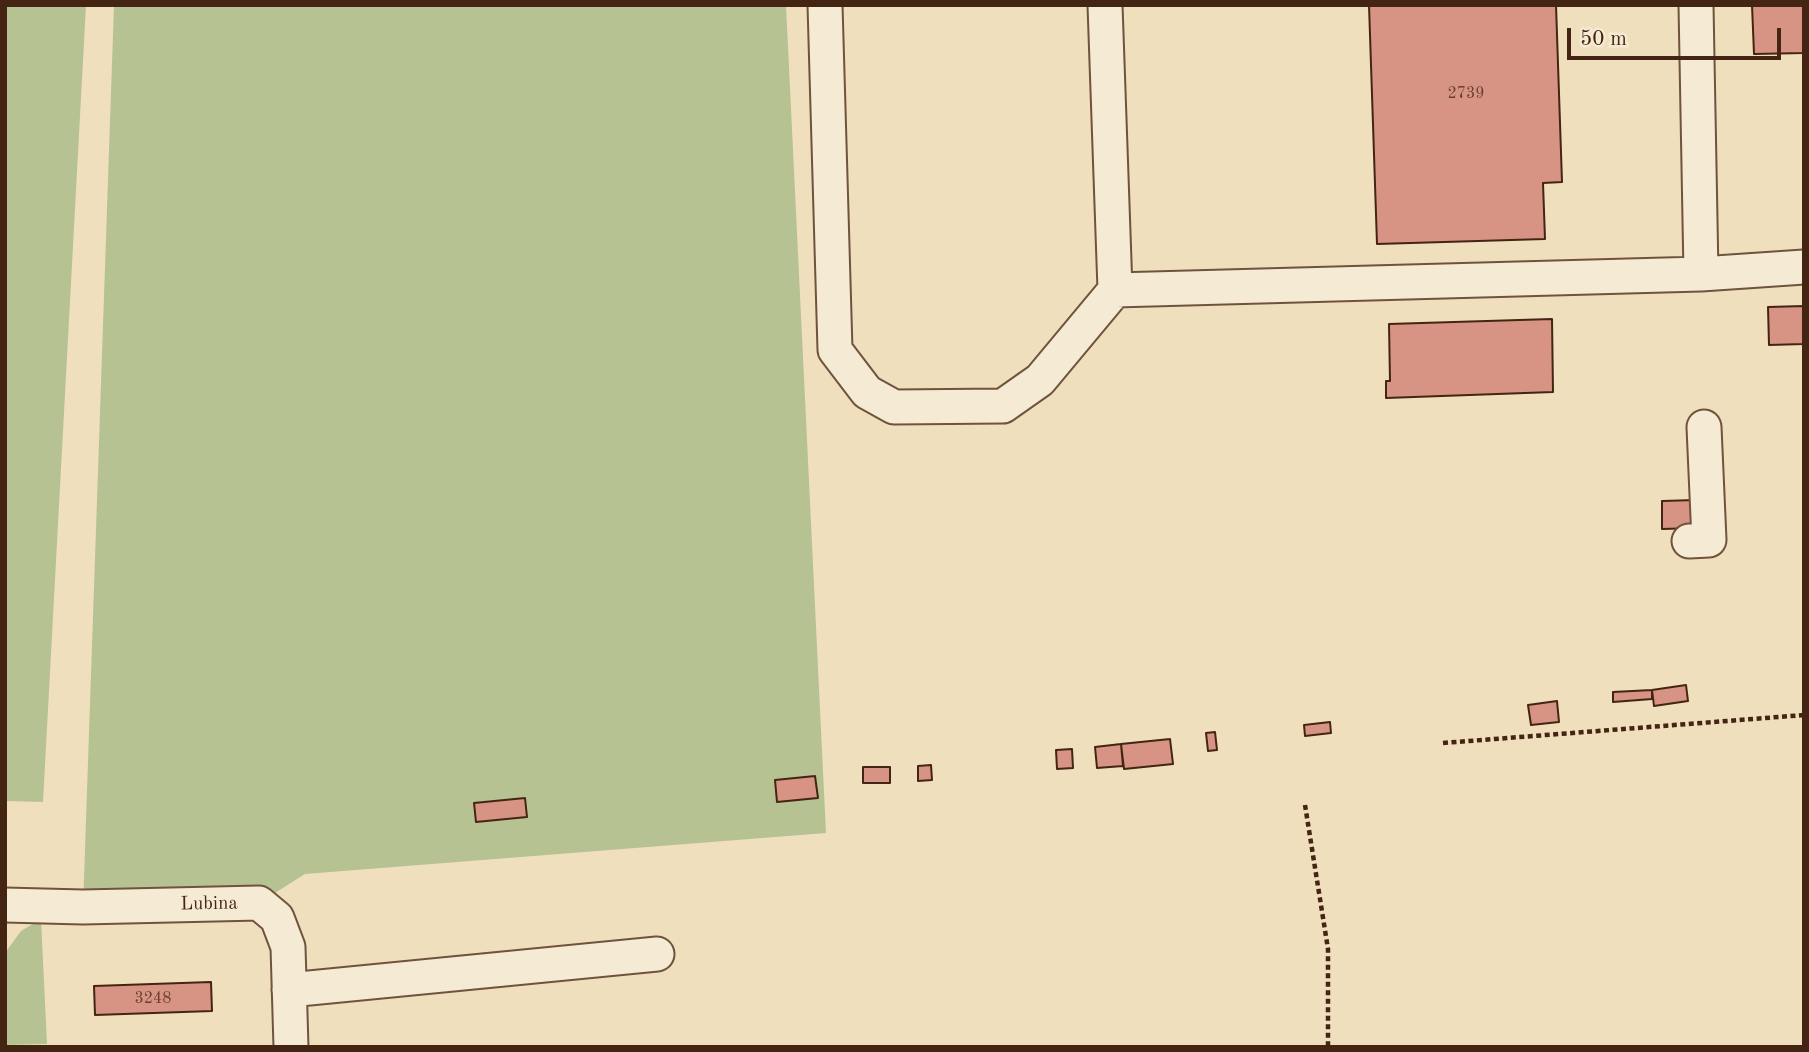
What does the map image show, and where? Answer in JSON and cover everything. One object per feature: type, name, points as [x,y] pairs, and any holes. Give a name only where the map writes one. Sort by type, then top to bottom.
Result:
[{"type":"street","points":[[825,5],[835,350],[867,391],[894,407],[1003,406],[1040,380],[1115,290],[1105,5]]},
{"type":"street","points":[[1696,5],[1701,274]]},
{"type":"street","points":[[1115,290],[1701,274],[1804,267]]},
{"type":"street","points":[[1689,541],[1709,540],[1704,427]]},
{"type":"street","name":"Lubina","points":[[5,905],[259,903],[277,918],[288,947],[291,1047]]},
{"type":"street","points":[[289,990],[657,954]]},
{"type":"path","points":[[1443,743],[1804,715]]},
{"type":"path","points":[[1305,804],[1328,949],[1328,1047]]},
{"type":"green space","points":[[5,5],[86,5],[43,802],[5,801]]},
{"type":"green space","points":[[114,5],[786,5],[826,833],[305,874],[259,903],[83,907]]},
{"type":"green space","points":[[41,919],[47,1044],[5,1045],[5,953],[21,931]]},
{"type":"building","points":[[1369,5],[1556,5],[1562,182],[1543,183],[1545,239],[1377,244]]},
{"type":"building","points":[[1752,5],[1804,5],[1804,53],[1754,54]]},
{"type":"building","points":[[1804,306],[1804,344],[1769,345],[1768,307]]},
{"type":"building","points":[[1552,319],[1553,392],[1386,398],[1386,381],[1390,381],[1389,324]]},
{"type":"building","points":[[1696,500],[1697,528],[1662,529],[1662,501]]},
{"type":"building","points":[[1686,685],[1688,701],[1654,706],[1652,690]]},
{"type":"building","points":[[1652,690],[1652,699],[1613,702],[1613,692]]},
{"type":"building","points":[[1557,701],[1559,722],[1531,725],[1528,705]]},
{"type":"building","points":[[1330,722],[1331,733],[1305,736],[1304,725]]},
{"type":"building","points":[[1215,732],[1217,750],[1208,751],[1206,733]]},
{"type":"building","points":[[1170,739],[1173,764],[1124,769],[1121,744]]},
{"type":"building","points":[[1121,744],[1123,766],[1097,768],[1095,747]]},
{"type":"building","points":[[1072,749],[1073,768],[1057,769],[1056,750]]},
{"type":"building","points":[[931,765],[932,780],[918,781],[918,766]]},
{"type":"building","points":[[863,767],[890,767],[890,783],[863,783]]},
{"type":"building","points":[[815,776],[818,798],[777,802],[775,780]]},
{"type":"building","points":[[525,798],[527,817],[476,822],[474,803]]},
{"type":"building","points":[[211,982],[212,1011],[95,1015],[94,986]]}]
